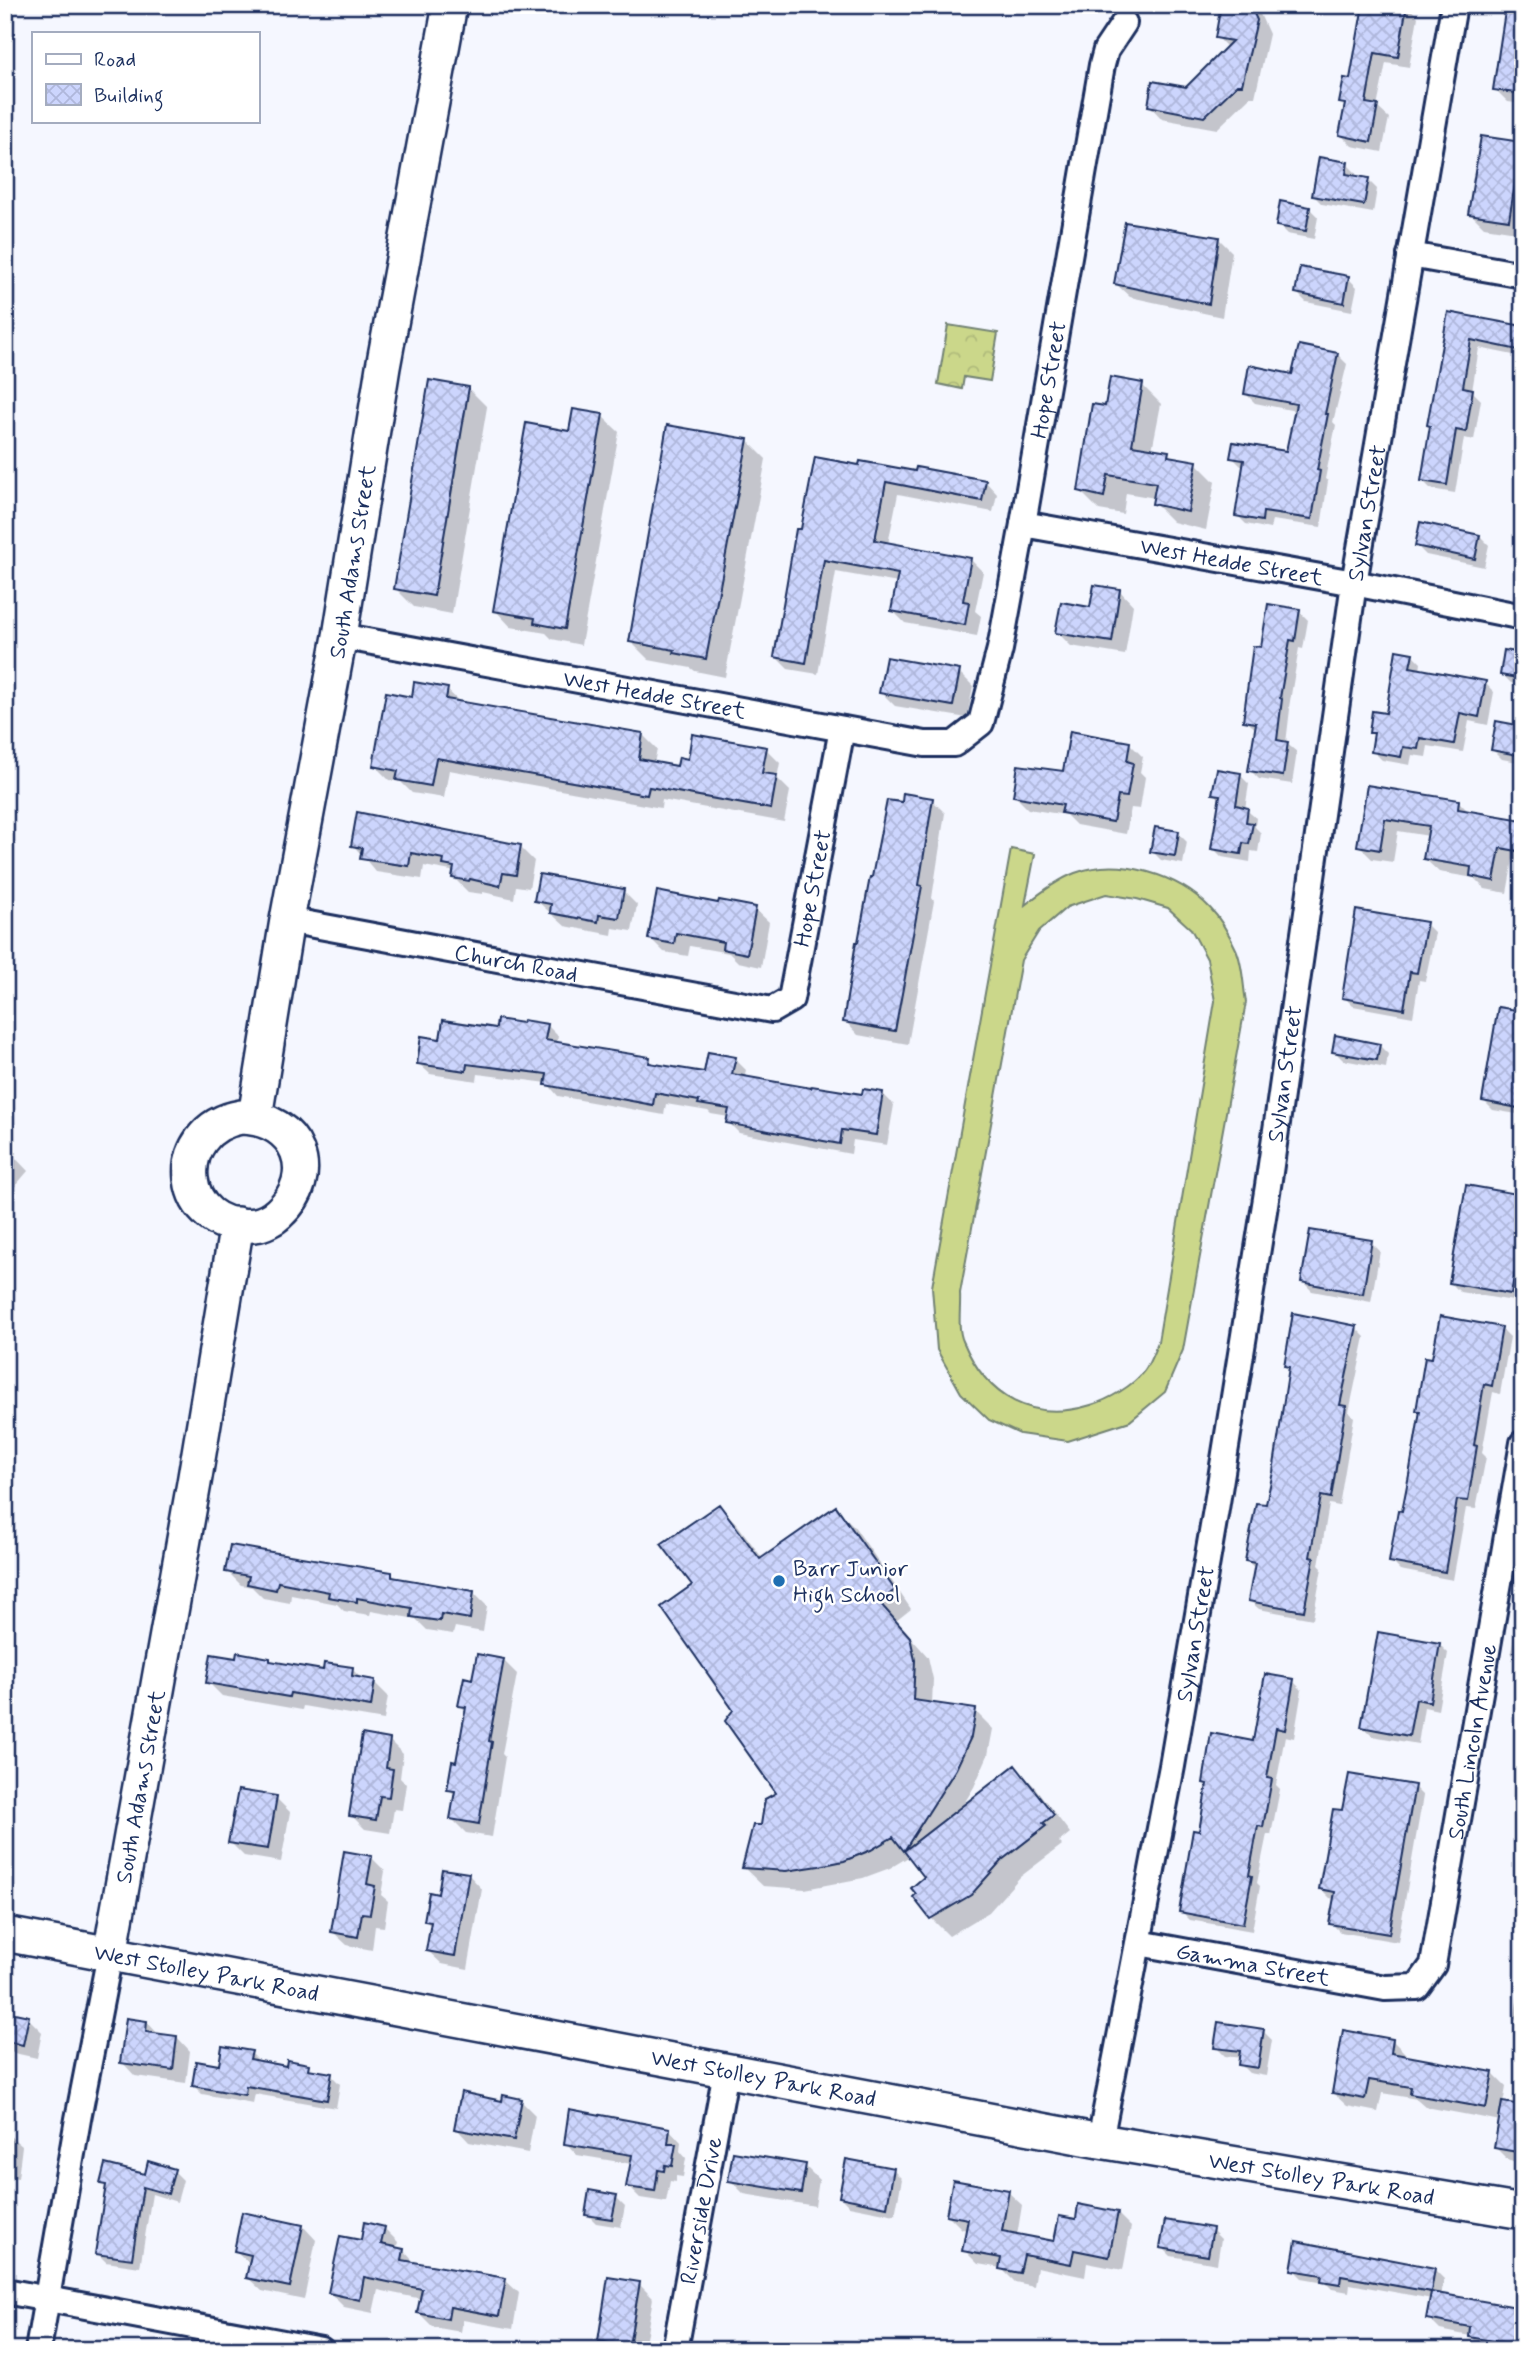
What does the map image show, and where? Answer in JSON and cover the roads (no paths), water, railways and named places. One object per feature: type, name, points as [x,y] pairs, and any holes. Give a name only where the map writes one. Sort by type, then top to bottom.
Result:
[{"type":"street","name":"South Adams Street","points":[[255,1117],[287,920],[340,636],[383,367],[450,5]]},
{"type":"street","name":"Sylvan Street","points":[[1100,2141],[1174,1753],[1266,1200],[1354,583],[1454,5]]},
{"type":"street","name":"Hope Street","points":[[967,733],[981,723],[1000,649],[1102,65],[1106,50],[1124,23]]},
{"type":"street","points":[[1410,255],[1523,275]]},
{"type":"street","name":"West Hedde Street","points":[[1023,524],[1354,583],[1523,617]]},
{"type":"street","name":"West Hedde Street","points":[[340,636],[925,744],[954,744],[967,733]]},
{"type":"street","name":"Hope Street","points":[[744,1004],[772,1010],[791,999],[842,729]]},
{"type":"street","name":"Church Road","points":[[287,920],[744,1004]]},
{"type":"street","points":[[255,1117],[275,1125],[289,1136],[297,1149],[300,1181],[289,1204],[274,1217],[256,1225],[237,1224],[208,1213],[197,1201],[190,1175],[201,1138],[214,1126],[227,1119],[255,1117]]},
{"type":"street","name":"South Adams Street","points":[[38,2350],[192,1495],[237,1224]]},
{"type":"street","name":"South Lincoln Avenue","points":[[1368,1985],[1385,1988],[1417,1987],[1433,1965],[1523,1443]]},
{"type":"street","name":"West Stolley Park Road","points":[[5,1934],[1100,2141],[1523,2212]]},
{"type":"street","name":"Gamma Street","points":[[1139,1943],[1368,1985]]},
{"type":"street","name":"Riverside Drive","points":[[676,2350],[726,2071]]},
{"type":"street","points":[[5,2291],[321,2350]]},
{"type":"place","name":"Barr Junior High School","points":[[779,1581]]}]
